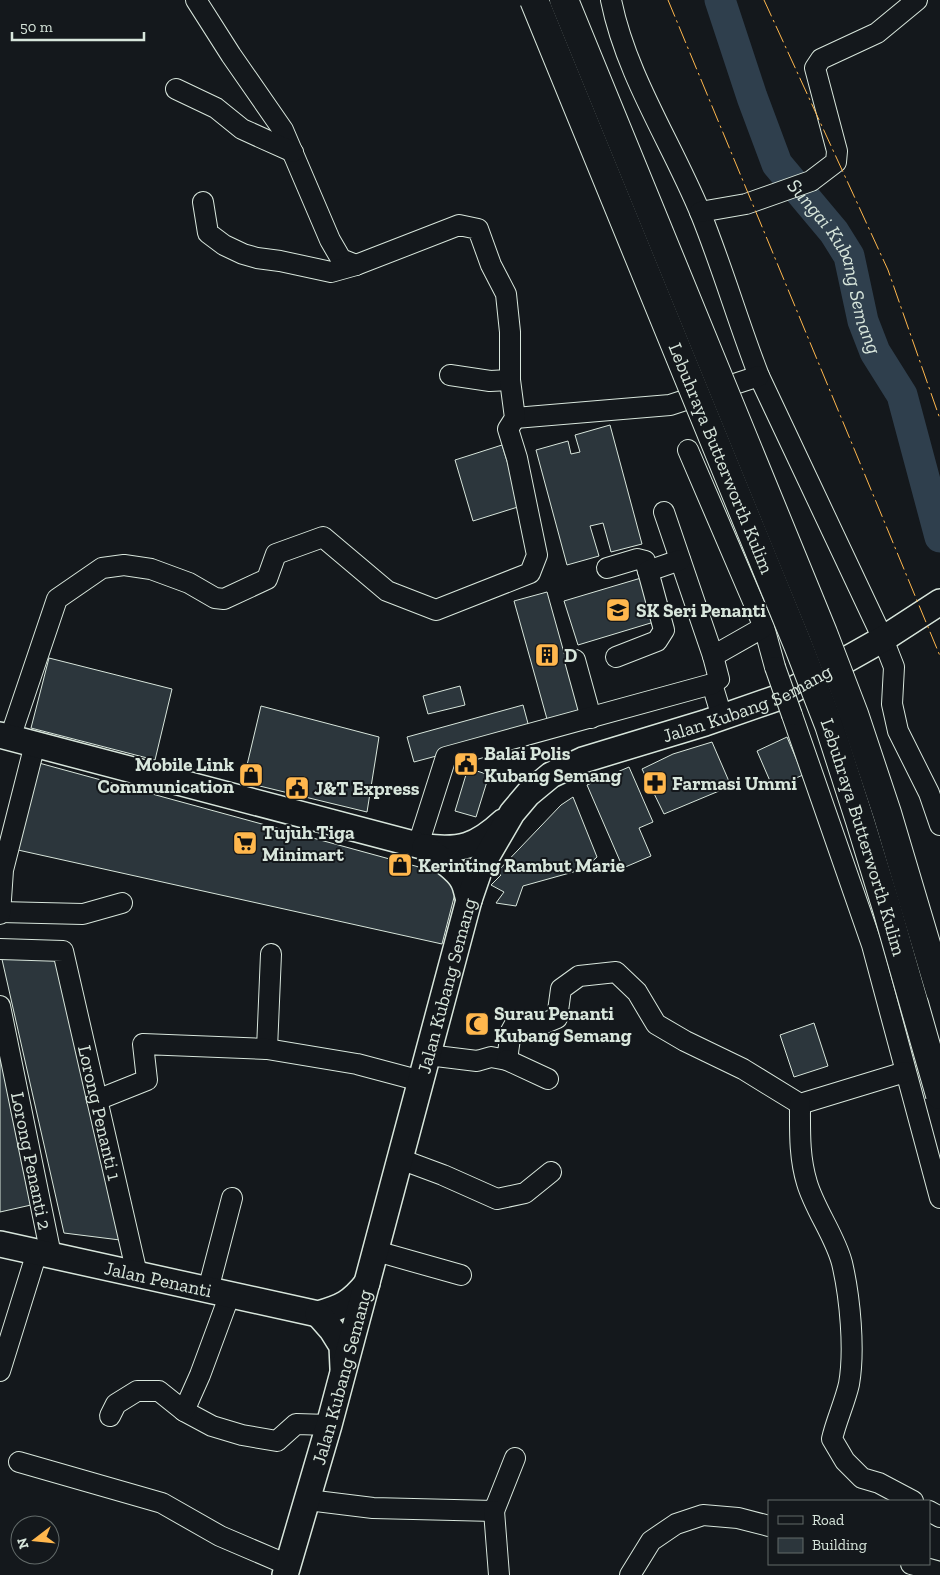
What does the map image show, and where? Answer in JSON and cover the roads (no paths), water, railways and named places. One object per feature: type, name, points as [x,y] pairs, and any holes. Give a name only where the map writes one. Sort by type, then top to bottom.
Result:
[{"type":"highway","name":"Lebuhraya Butterworth Kulim","points":[[534,0],[829,725],[887,909],[940,1095]]},
{"type":"highway","name":"Lebuhraya Butterworth Kulim","points":[[564,0],[854,714],[890,822],[940,991]]},
{"type":"main road","name":"Jalan Kubang Semang","points":[[286,1570],[329,1425],[469,900],[480,868],[512,814],[528,794],[551,775],[583,760],[780,697],[887,636],[940,602]]},
{"type":"main road","points":[[5,736],[421,846],[448,849],[472,844],[488,836],[512,814]]},
{"type":"main road","points":[[421,846],[452,868],[463,880],[469,900]]},
{"type":"main road","name":"Jalan Penanti","points":[[0,1244],[318,1314]]},
{"type":"main road","points":[[344,1370],[342,1346],[332,1330],[318,1314],[345,1306],[367,1284]]},
{"type":"street","points":[[196,0],[236,63],[283,130],[330,240],[340,258],[356,265]]},
{"type":"street","points":[[611,0],[617,28],[648,102],[700,212],[759,376],[887,636],[894,667],[892,704],[898,731],[929,793],[940,825]]},
{"type":"street","points":[[700,212],[746,204],[811,181],[836,162],[838,151],[815,68],[821,58],[878,33],[917,0]]},
{"type":"street","points":[[176,89],[216,108],[242,129],[293,152]]},
{"type":"street","points":[[5,736],[57,599],[102,568],[124,565],[151,569],[189,583],[215,598],[224,600],[266,579],[276,554],[323,537],[387,591],[436,610],[530,573],[537,555],[517,458],[508,429],[516,418],[510,380],[510,332],[506,294],[491,265],[478,230],[458,225],[356,265],[331,272],[257,258],[224,245],[208,233],[202,202]]},
{"type":"street","points":[[450,375],[490,381],[510,380]]},
{"type":"street","points":[[516,418],[670,405],[759,376]]},
{"type":"street","points":[[688,450],[764,627],[775,667],[872,945],[940,1198]]},
{"type":"street","points":[[421,846],[446,757],[712,684],[719,679],[664,512]]},
{"type":"street","points":[[607,568],[638,559],[645,561],[664,630],[657,641],[616,657]]},
{"type":"street","points":[[648,570],[680,560]]},
{"type":"street","points":[[713,656],[764,627]]},
{"type":"street","points":[[575,660],[591,718]]},
{"type":"street","points":[[712,684],[722,717]]},
{"type":"street","points":[[35,744],[3,870],[0,913],[83,914],[122,903]]},
{"type":"street","name":"Lorong Penanti 1","points":[[0,949],[63,951],[137,1274]]},
{"type":"street","points":[[267,1049],[271,954]]},
{"type":"street","points":[[507,1060],[511,1031],[516,1022],[545,1023],[557,1018],[561,989],[579,976],[616,972],[637,992],[656,1024],[743,1070],[800,1104],[905,1072]]},
{"type":"street","name":"Lorong Penanti 2","points":[[0,1006],[44,1254]]},
{"type":"street","points":[[97,1100],[147,1080],[143,1044],[267,1049],[357,1064],[421,1081]]},
{"type":"street","points":[[428,1055],[478,1061],[491,1057],[507,1060],[548,1079]]},
{"type":"street","points":[[800,1104],[800,1152],[807,1184],[841,1262],[848,1298],[852,1342],[848,1385],[832,1439],[845,1461],[862,1478],[879,1483],[911,1500]]},
{"type":"street","points":[[400,1159],[443,1175],[497,1199],[525,1193],[551,1172]]},
{"type":"street","points":[[184,1411],[200,1375],[219,1292],[232,1198]]},
{"type":"street","points":[[376,1251],[461,1275]]},
{"type":"street","points":[[0,1371],[2,1370],[9,1314],[44,1254]]},
{"type":"street","points":[[110,1416],[116,1404],[137,1391],[159,1391],[184,1411],[212,1426],[242,1435],[277,1440],[296,1424],[329,1425]]},
{"type":"street","points":[[499,1575],[494,1512],[516,1458]]},
{"type":"street","points":[[19,1462],[162,1504],[286,1570]]},
{"type":"street","points":[[308,1500],[373,1508],[494,1512]]},
{"type":"street","points":[[630,1575],[651,1541],[676,1524],[703,1516],[738,1518],[768,1526]]},
{"type":"street","points":[[915,1565],[940,1572]]},
{"type":"waterway","name":"Sungai Kubang Semang","points":[[720,0],[752,97],[777,164],[834,232],[849,256],[863,321],[875,352],[902,395],[940,537]]},
{"type":"place","name":"SK Seri Penanti","points":[[618,610]]},
{"type":"place","name":"D","points":[[547,655]]},
{"type":"place","name":"Balai Polis Kubang Semang","points":[[466,764]]},
{"type":"place","name":"Mobile Link Communication","points":[[251,775]]},
{"type":"place","name":"Farmasi Ummi","points":[[655,783]]},
{"type":"place","name":"J&T Express","points":[[297,788]]},
{"type":"place","name":"Tujuh Tiga Minimart","points":[[245,843]]},
{"type":"place","name":"Kerinting Rambut Marie","points":[[400,865]]},
{"type":"place","name":"Surau Penanti Kubang Semang","points":[[477,1024]]}]
